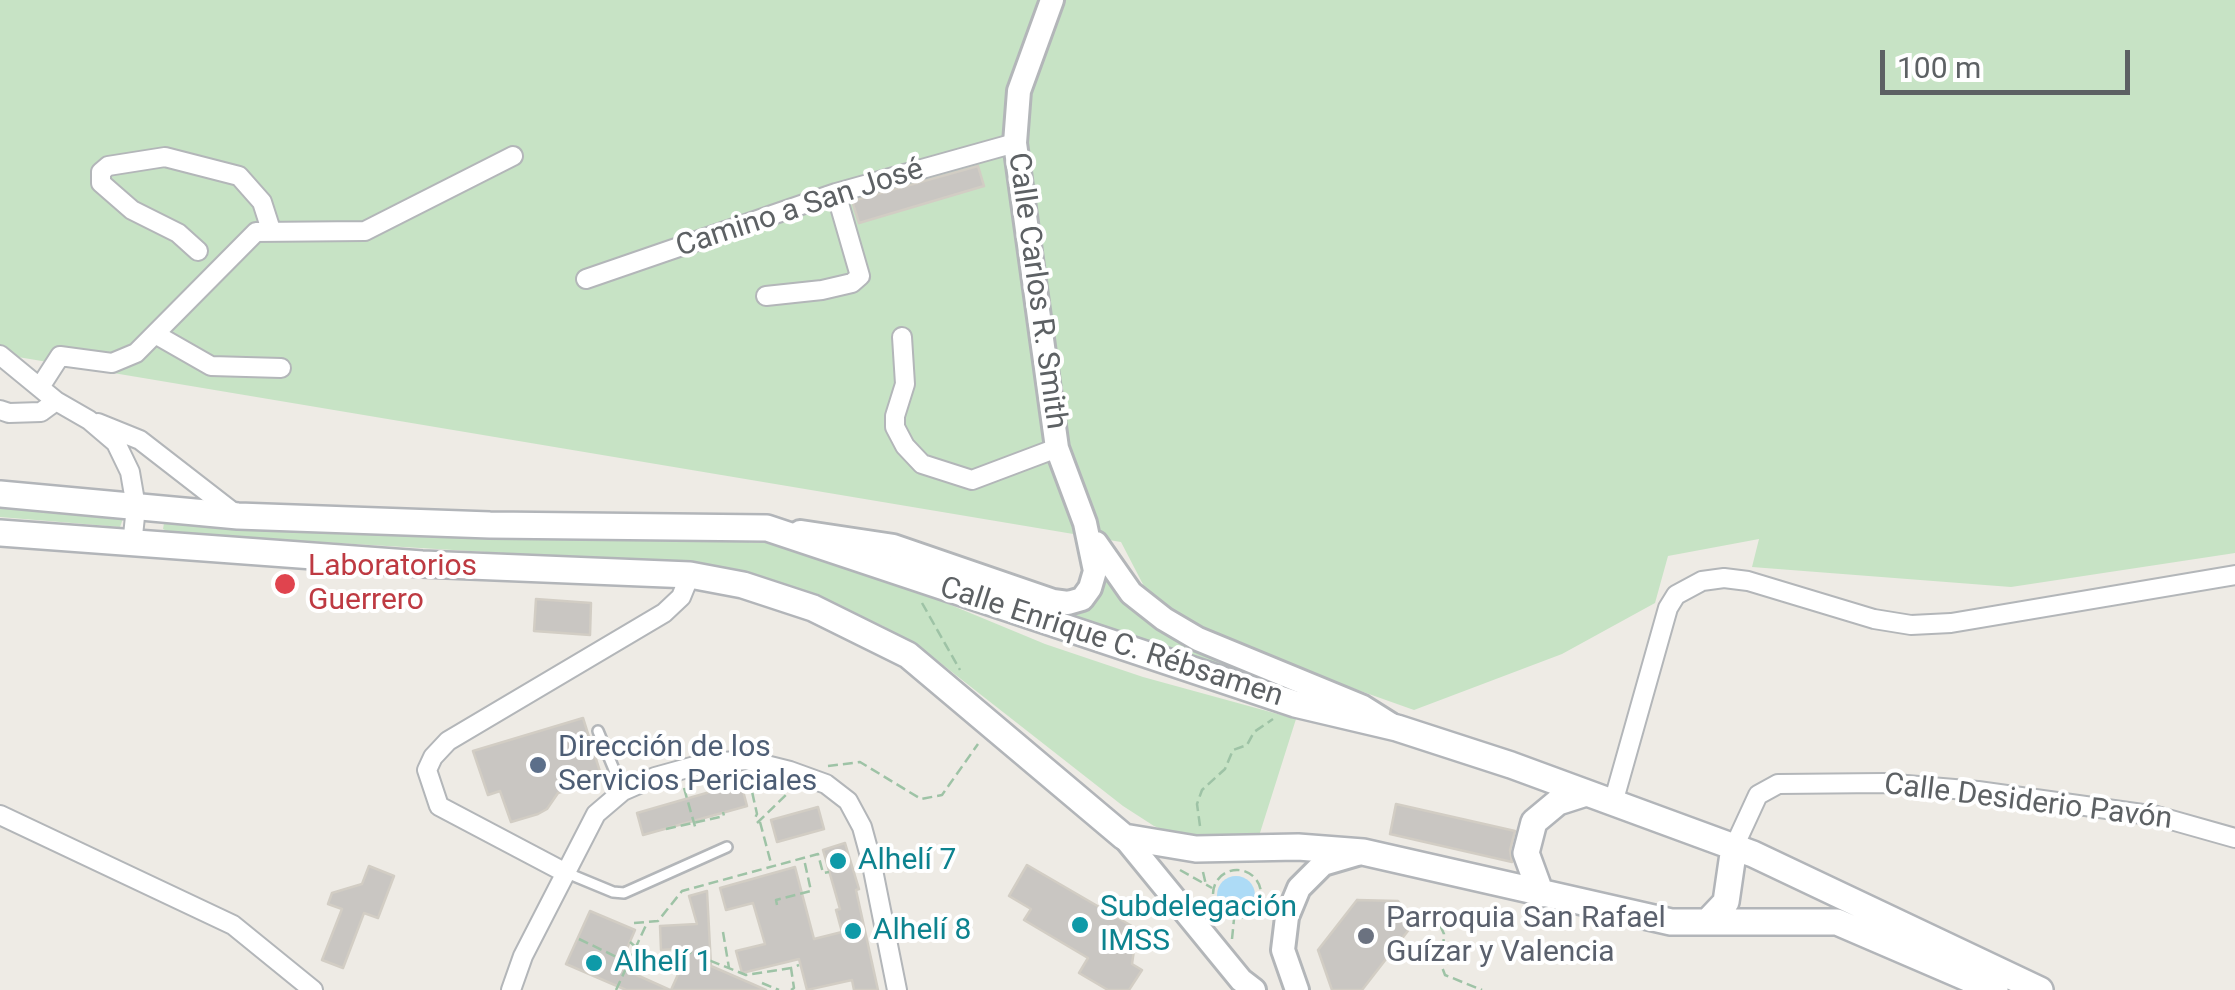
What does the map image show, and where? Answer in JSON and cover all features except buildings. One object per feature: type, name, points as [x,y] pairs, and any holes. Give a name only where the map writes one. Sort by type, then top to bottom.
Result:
[{"type":"main road","name":"Calle Enrique C. Rébsamen","points":[[0,494],[238,516],[490,525],[767,528],[1295,704],[1397,728],[1512,765],[1734,847],[2040,990]]},
{"type":"main road","points":[[0,533],[422,564],[690,575],[743,585],[814,608],[908,655],[1124,837],[1196,849],[1298,848],[1397,856],[1541,894],[1671,922],[1837,922],[1995,990]]},
{"type":"main road","points":[[1541,894],[1526,853],[1534,822],[1558,802],[1586,793]]},
{"type":"main road","points":[[1709,920],[1726,902],[1734,847]]},
{"type":"street","name":"Calle Carlos R. Smith","points":[[1052,0],[1020,91],[1015,144],[1056,448],[1086,523],[1130,593],[1164,620],[1363,707],[1397,728]]},
{"type":"street","name":"Camino a San José","points":[[586,279],[836,194],[1015,144]]},
{"type":"street","points":[[40,387],[60,356],[112,363],[136,352],[263,231],[365,231],[513,156]]},
{"type":"street","points":[[198,251],[178,234],[132,210],[98,176],[108,166],[165,157],[238,176],[262,202],[263,231]]},
{"type":"street","points":[[766,296],[822,290],[852,283],[860,276],[836,194]]},
{"type":"street","points":[[154,334],[211,366],[281,368]]},
{"type":"street","points":[[902,337],[906,384],[894,416],[905,446],[922,464],[972,480],[1056,448]]},
{"type":"street","points":[[0,355],[116,443],[130,472],[136,507],[132,545]]},
{"type":"street","points":[[0,410],[9,414],[41,412],[56,401]]},
{"type":"street","points":[[89,420],[140,440],[238,516]]},
{"type":"street","name":"Calle Carlos R. Smith","points":[[767,528],[892,546],[1006,587],[1068,603],[1082,599],[1096,571],[1086,523]]},
{"type":"street","points":[[564,872],[438,806],[427,770],[448,741],[664,612],[681,597],[690,575]]},
{"type":"street","points":[[1614,803],[1662,623],[1676,595],[1702,581],[1724,578],[1748,582],[1874,619],[1911,625],[1952,623],[2235,575]]},
{"type":"street","points":[[511,990],[564,872],[596,814],[622,791],[655,777],[702,764],[746,760],[826,784],[848,801],[862,827],[896,990]]},
{"type":"street","name":"Calle Desiderio Pavón","points":[[1734,847],[1758,795],[1778,784],[1882,783],[1978,791],[2156,816],[2235,838]]},
{"type":"street","points":[[0,815],[233,925],[313,990]]},
{"type":"street","points":[[1124,837],[1241,980],[1254,990]]},
{"type":"street","points":[[1297,990],[1283,950],[1287,917],[1299,888],[1323,864],[1364,852]]},
{"type":"lane","points":[[598,731],[622,791]]},
{"type":"lane","points":[[564,872],[624,893],[727,847]]},
{"type":"path","points":[[918,593],[932,626],[965,680]]},
{"type":"path","points":[[1196,849],[1201,819],[1197,804],[1202,790],[1225,768],[1232,750],[1248,745],[1254,732],[1295,704]]},
{"type":"path","points":[[757,821],[805,776],[822,767],[860,762],[921,799],[942,794],[992,728]]},
{"type":"path","points":[[746,760],[757,821],[772,867]]},
{"type":"path","points":[[688,801],[696,830]]},
{"type":"path","points":[[666,829],[724,816],[723,812]]},
{"type":"path","points":[[634,923],[658,922],[682,891],[818,854],[823,873],[829,872]]},
{"type":"path","points":[[777,905],[776,900],[812,891],[804,858]]},
{"type":"path","points":[[1230,871],[1248,872],[1260,885],[1261,901],[1243,918],[1226,916],[1214,904],[1213,889],[1230,871]]},
{"type":"path","points":[[616,990],[648,921]]},
{"type":"path","points":[[1440,925],[1444,934],[1445,974],[1482,990]]},
{"type":"path","points":[[722,932],[730,970]]},
{"type":"path","points":[[579,939],[628,962]]},
{"type":"path","points":[[630,942],[646,956],[683,956],[686,952],[746,976],[799,965]]},
{"type":"path","points":[[791,968],[791,990]]},
{"type":"path","points":[[762,983],[779,990]]},
{"type":"green space","points":[[0,0],[2235,0],[2235,553],[2011,587],[1752,567],[1759,539],[1668,556],[1655,603],[1562,654],[1414,710],[1228,644],[1148,594],[1121,542],[0,354]]},
{"type":"green space","points":[[0,505],[124,516],[120,527],[0,517]]},
{"type":"green space","points":[[164,523],[333,534],[674,538],[766,543],[835,557],[1045,644],[1143,677],[1296,719],[1259,836],[1178,836],[1123,806],[934,658],[883,626],[817,597],[687,564],[170,533],[163,529]]},
{"type":"green space","points":[[882,552],[1065,613],[1105,574],[1210,655],[1362,714],[1323,705]]},
{"type":"water","points":[[1236,876],[1249,882],[1255,895],[1249,908],[1236,914],[1223,908],[1217,895],[1223,882]]},
{"type":"place","name":"Laboratorios Guerrero","points":[[285,584]]},
{"type":"place","name":"Dirección de los Servicios Periciales","points":[[538,765]]},
{"type":"place","name":"Alhelí 7","points":[[838,861]]},
{"type":"place","name":"Subdelegación IMSS","points":[[1080,925]]},
{"type":"place","name":"Alhelí 8","points":[[853,931]]},
{"type":"place","name":"Parroquia San Rafael Guízar y Valencia","points":[[1366,936]]},
{"type":"place","name":"Alhelí 1","points":[[594,963]]}]
